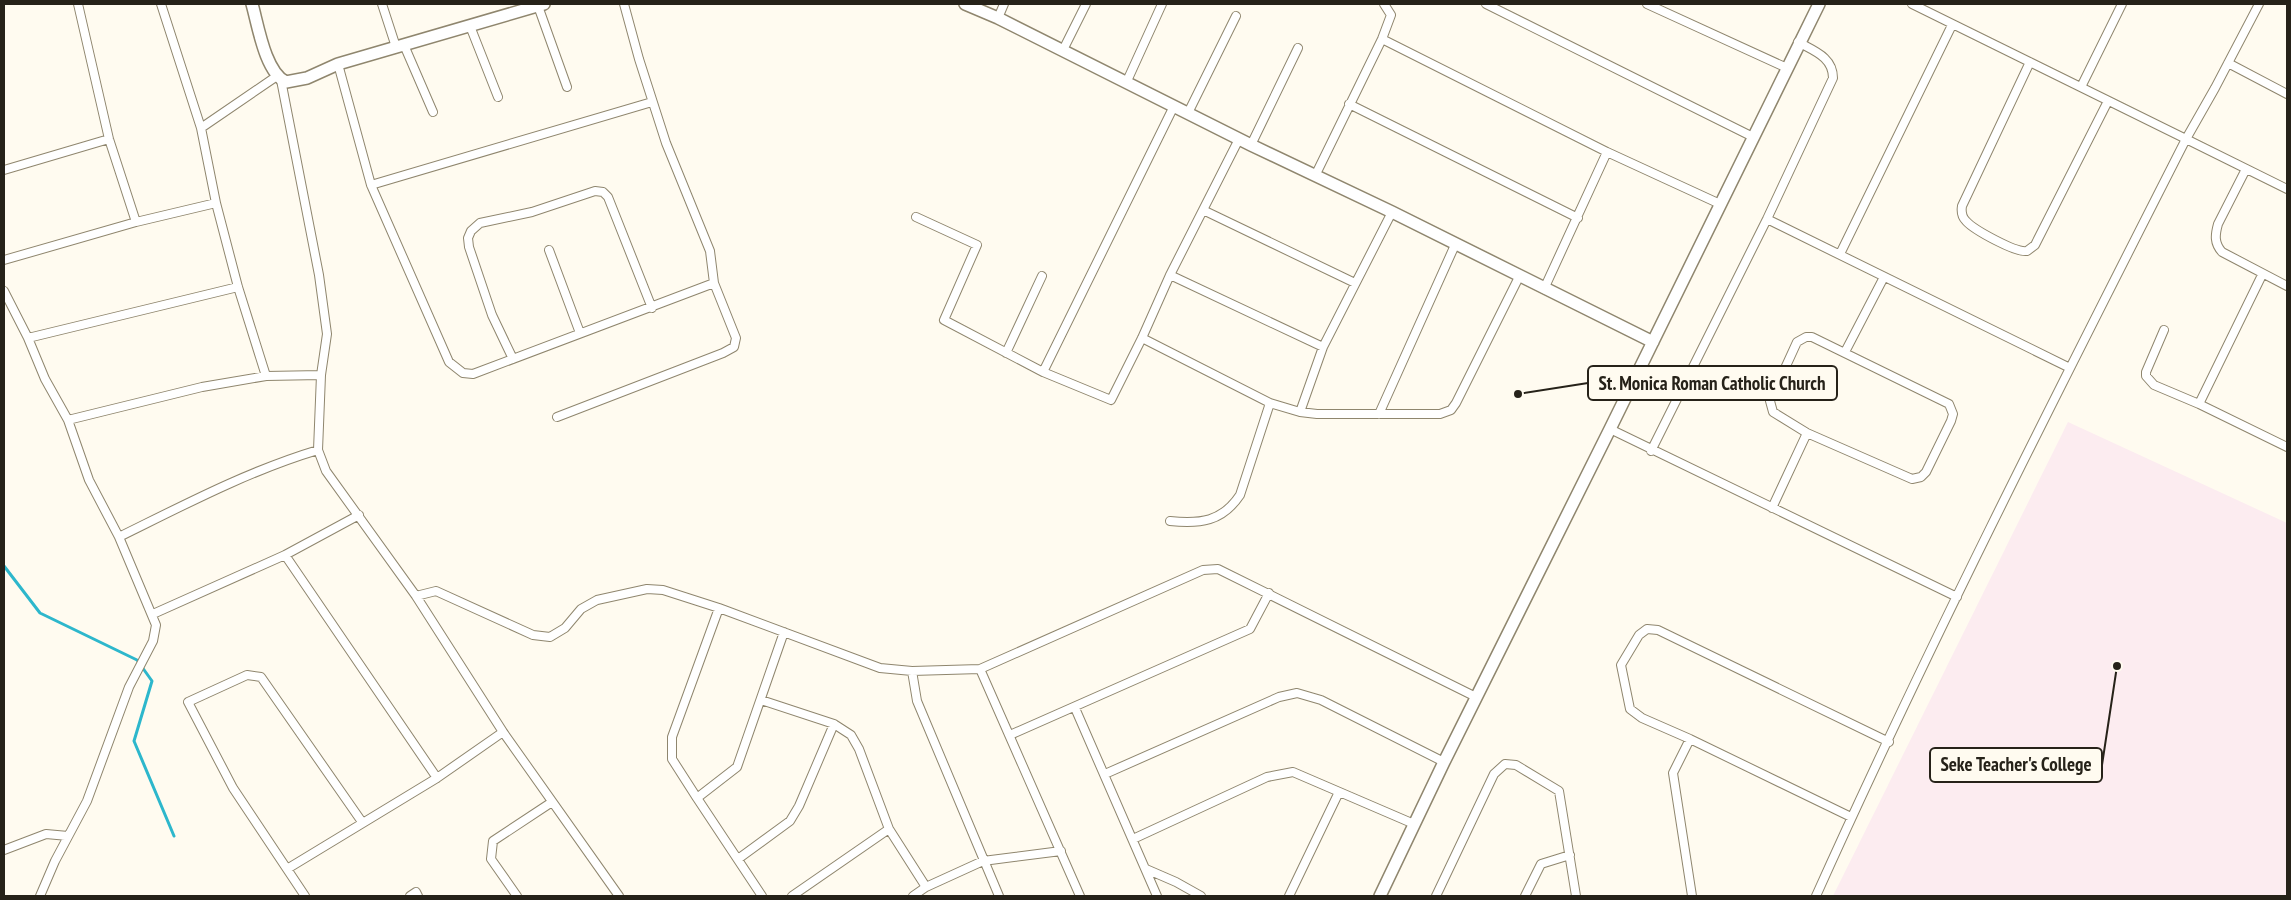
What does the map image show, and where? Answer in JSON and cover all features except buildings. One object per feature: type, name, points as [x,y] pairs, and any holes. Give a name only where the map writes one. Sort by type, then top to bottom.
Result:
[{"type":"street","points":[[78,4],[109,139],[136,222]]},
{"type":"street","points":[[161,4],[201,128],[216,203],[238,288],[266,376]]},
{"type":"street","points":[[252,4],[269,62],[279,78],[318,275],[327,334],[321,376],[318,450],[326,471],[416,596],[503,732],[619,896]]},
{"type":"street","points":[[382,4],[400,46],[433,112]]},
{"type":"street","points":[[557,417],[723,353],[734,347],[736,338],[714,283],[710,251],[666,143],[652,102],[624,4]]},
{"type":"street","points":[[965,4],[998,18],[1127,81],[1251,145],[1392,212],[1519,277],[1653,342]]},
{"type":"street","points":[[998,18],[1004,4]]},
{"type":"street","points":[[1063,50],[1086,4]]},
{"type":"street","points":[[1127,81],[1162,4]]},
{"type":"street","points":[[1315,176],[1382,39],[1391,15],[1384,4]]},
{"type":"street","points":[[1486,4],[1753,137]]},
{"type":"street","points":[[1646,4],[1787,68]]},
{"type":"street","points":[[1380,896],[1444,762],[1653,342],[1818,4]]},
{"type":"street","points":[[1912,4],[2287,189]]},
{"type":"street","points":[[2081,87],[2122,4]]},
{"type":"street","points":[[1816,896],[1851,817],[2070,368],[2186,139],[2258,4]]},
{"type":"street","points":[[279,78],[286,82],[307,78],[338,64],[541,5],[567,87]]},
{"type":"street","points":[[1188,113],[1236,16]]},
{"type":"street","points":[[1840,254],[1952,25]]},
{"type":"street","points":[[470,26],[498,97]]},
{"type":"street","points":[[1382,39],[1607,152],[1720,204]]},
{"type":"street","points":[[1652,451],[1833,78],[1833,71],[1828,60],[1798,42]]},
{"type":"street","points":[[1251,145],[1298,48]]},
{"type":"street","points":[[2030,62],[1962,206],[1964,219],[1968,223],[2016,251],[2027,251],[2035,245],[2108,101]]},
{"type":"street","points":[[2228,63],[2287,94]]},
{"type":"street","points":[[338,64],[371,185],[449,362],[463,372],[473,374],[714,283]]},
{"type":"street","points":[[201,128],[279,78]]},
{"type":"street","points":[[371,185],[652,102]]},
{"type":"street","points":[[1350,104],[1578,218]]},
{"type":"street","points":[[1043,372],[1174,106]]},
{"type":"street","points":[[4,170],[109,139]]},
{"type":"street","points":[[916,217],[977,245],[944,320],[1043,372],[1111,400],[1142,338],[1170,275],[1239,139]]},
{"type":"street","points":[[1544,289],[1607,152]]},
{"type":"street","points":[[2246,168],[2218,224],[2215,239],[2217,246],[2222,252],[2262,275],[2287,286]]},
{"type":"street","points":[[513,359],[492,315],[469,247],[468,238],[471,230],[480,223],[532,212],[595,191],[603,192],[608,197],[652,308]]},
{"type":"street","points":[[4,260],[136,222],[216,203]]},
{"type":"street","points":[[1203,210],[1355,283]]},
{"type":"street","points":[[1300,412],[1323,347],[1392,212]]},
{"type":"street","points":[[1766,219],[2070,368]]},
{"type":"street","points":[[1378,414],[1455,245]]},
{"type":"street","points":[[549,250],[580,333]]},
{"type":"street","points":[[1170,275],[1323,347]]},
{"type":"street","points":[[2199,404],[2262,275]]},
{"type":"street","points":[[1006,353],[1042,276]]},
{"type":"street","points":[[1142,338],[1270,403],[1300,412],[1317,414],[1440,414],[1451,410],[1456,403],[1519,277]]},
{"type":"street","points":[[1845,352],[1884,277]]},
{"type":"street","points":[[28,338],[238,288]]},
{"type":"street","points":[[4,291],[28,338],[45,379],[68,420],[89,480],[119,537],[156,625],[153,641],[145,660],[137,670],[129,687],[87,801],[68,836],[40,896]]},
{"type":"street","points":[[2164,330],[2146,376],[2154,385],[2199,404],[2287,447]]},
{"type":"street","points":[[1806,337],[1812,337],[1845,352],[1946,402],[1953,414],[1926,472],[1921,477],[1912,479],[1807,433],[1775,415],[1770,406],[1770,401],[1797,342],[1806,337]]},
{"type":"street","points":[[68,420],[202,387],[266,376],[321,376]]},
{"type":"street","points":[[1170,520],[1197,522],[1208,520],[1232,507],[1240,495],[1270,403]]},
{"type":"street","points":[[1610,429],[1957,597]]},
{"type":"street","points":[[1772,508],[1807,433]]},
{"type":"street","points":[[119,537],[216,488],[283,460],[318,450]]},
{"type":"street","points":[[153,614],[285,555],[359,515]]},
{"type":"street","points":[[285,555],[437,778]]},
{"type":"street","points":[[416,596],[436,591],[533,635],[550,637],[565,628],[581,609],[597,600],[627,592],[647,589],[663,590],[719,608],[880,668],[912,671],[980,669],[1203,570],[1218,569],[1476,697]]},
{"type":"street","points":[[1010,735],[1075,708],[1250,629],[1269,593]]},
{"type":"street","points":[[719,608],[672,737],[672,759],[762,896]]},
{"type":"street","points":[[1851,817],[1690,739],[1642,718],[1630,709],[1621,666],[1639,635],[1647,629],[1658,630],[1889,742]]},
{"type":"street","points":[[697,798],[737,767],[784,632]]},
{"type":"street","points":[[980,669],[1080,896]]},
{"type":"street","points":[[912,671],[917,700],[982,860],[999,896]]},
{"type":"street","points":[[306,896],[233,788],[188,702],[247,675],[261,677],[275,694],[362,822]]},
{"type":"street","points":[[1105,774],[1278,697],[1297,693],[1321,700],[1444,762]]},
{"type":"street","points":[[761,700],[834,724],[851,735],[859,750],[889,828],[926,886]]},
{"type":"street","points":[[1075,708],[1157,896]]},
{"type":"street","points":[[738,860],[790,821],[799,806],[834,724]]},
{"type":"street","points":[[287,870],[362,822],[437,778],[503,732]]},
{"type":"street","points":[[1690,739],[1673,773],[1692,896]]},
{"type":"street","points":[[1436,896],[1494,774],[1504,764],[1516,766],[1559,791],[1576,896]]},
{"type":"street","points":[[1133,839],[1267,777],[1293,772],[1414,824]]},
{"type":"street","points":[[1288,896],[1339,792]]},
{"type":"street","points":[[517,896],[491,859],[494,841],[552,802]]},
{"type":"street","points":[[792,896],[889,828]]},
{"type":"street","points":[[4,840],[6,849],[46,834],[68,836]]},
{"type":"street","points":[[913,896],[926,886],[982,860],[1060,851]]},
{"type":"street","points":[[1525,896],[1541,864],[1570,855]]},
{"type":"street","points":[[1146,869],[1176,882],[1201,896]]},
{"type":"street","points":[[410,896],[416,892],[418,896]]},
{"type":"shaded area","points":[[2068,422],[2287,523],[2287,896],[1833,896]]},
{"type":"waterway","points":[[4,566],[40,613],[137,660],[152,681],[134,741],[174,836]]},
{"type":"place","name":"St. Monica Roman Catholic Church","points":[[1518,394]]},
{"type":"place","name":"Seke Teacher's College","points":[[2117,666]]}]
